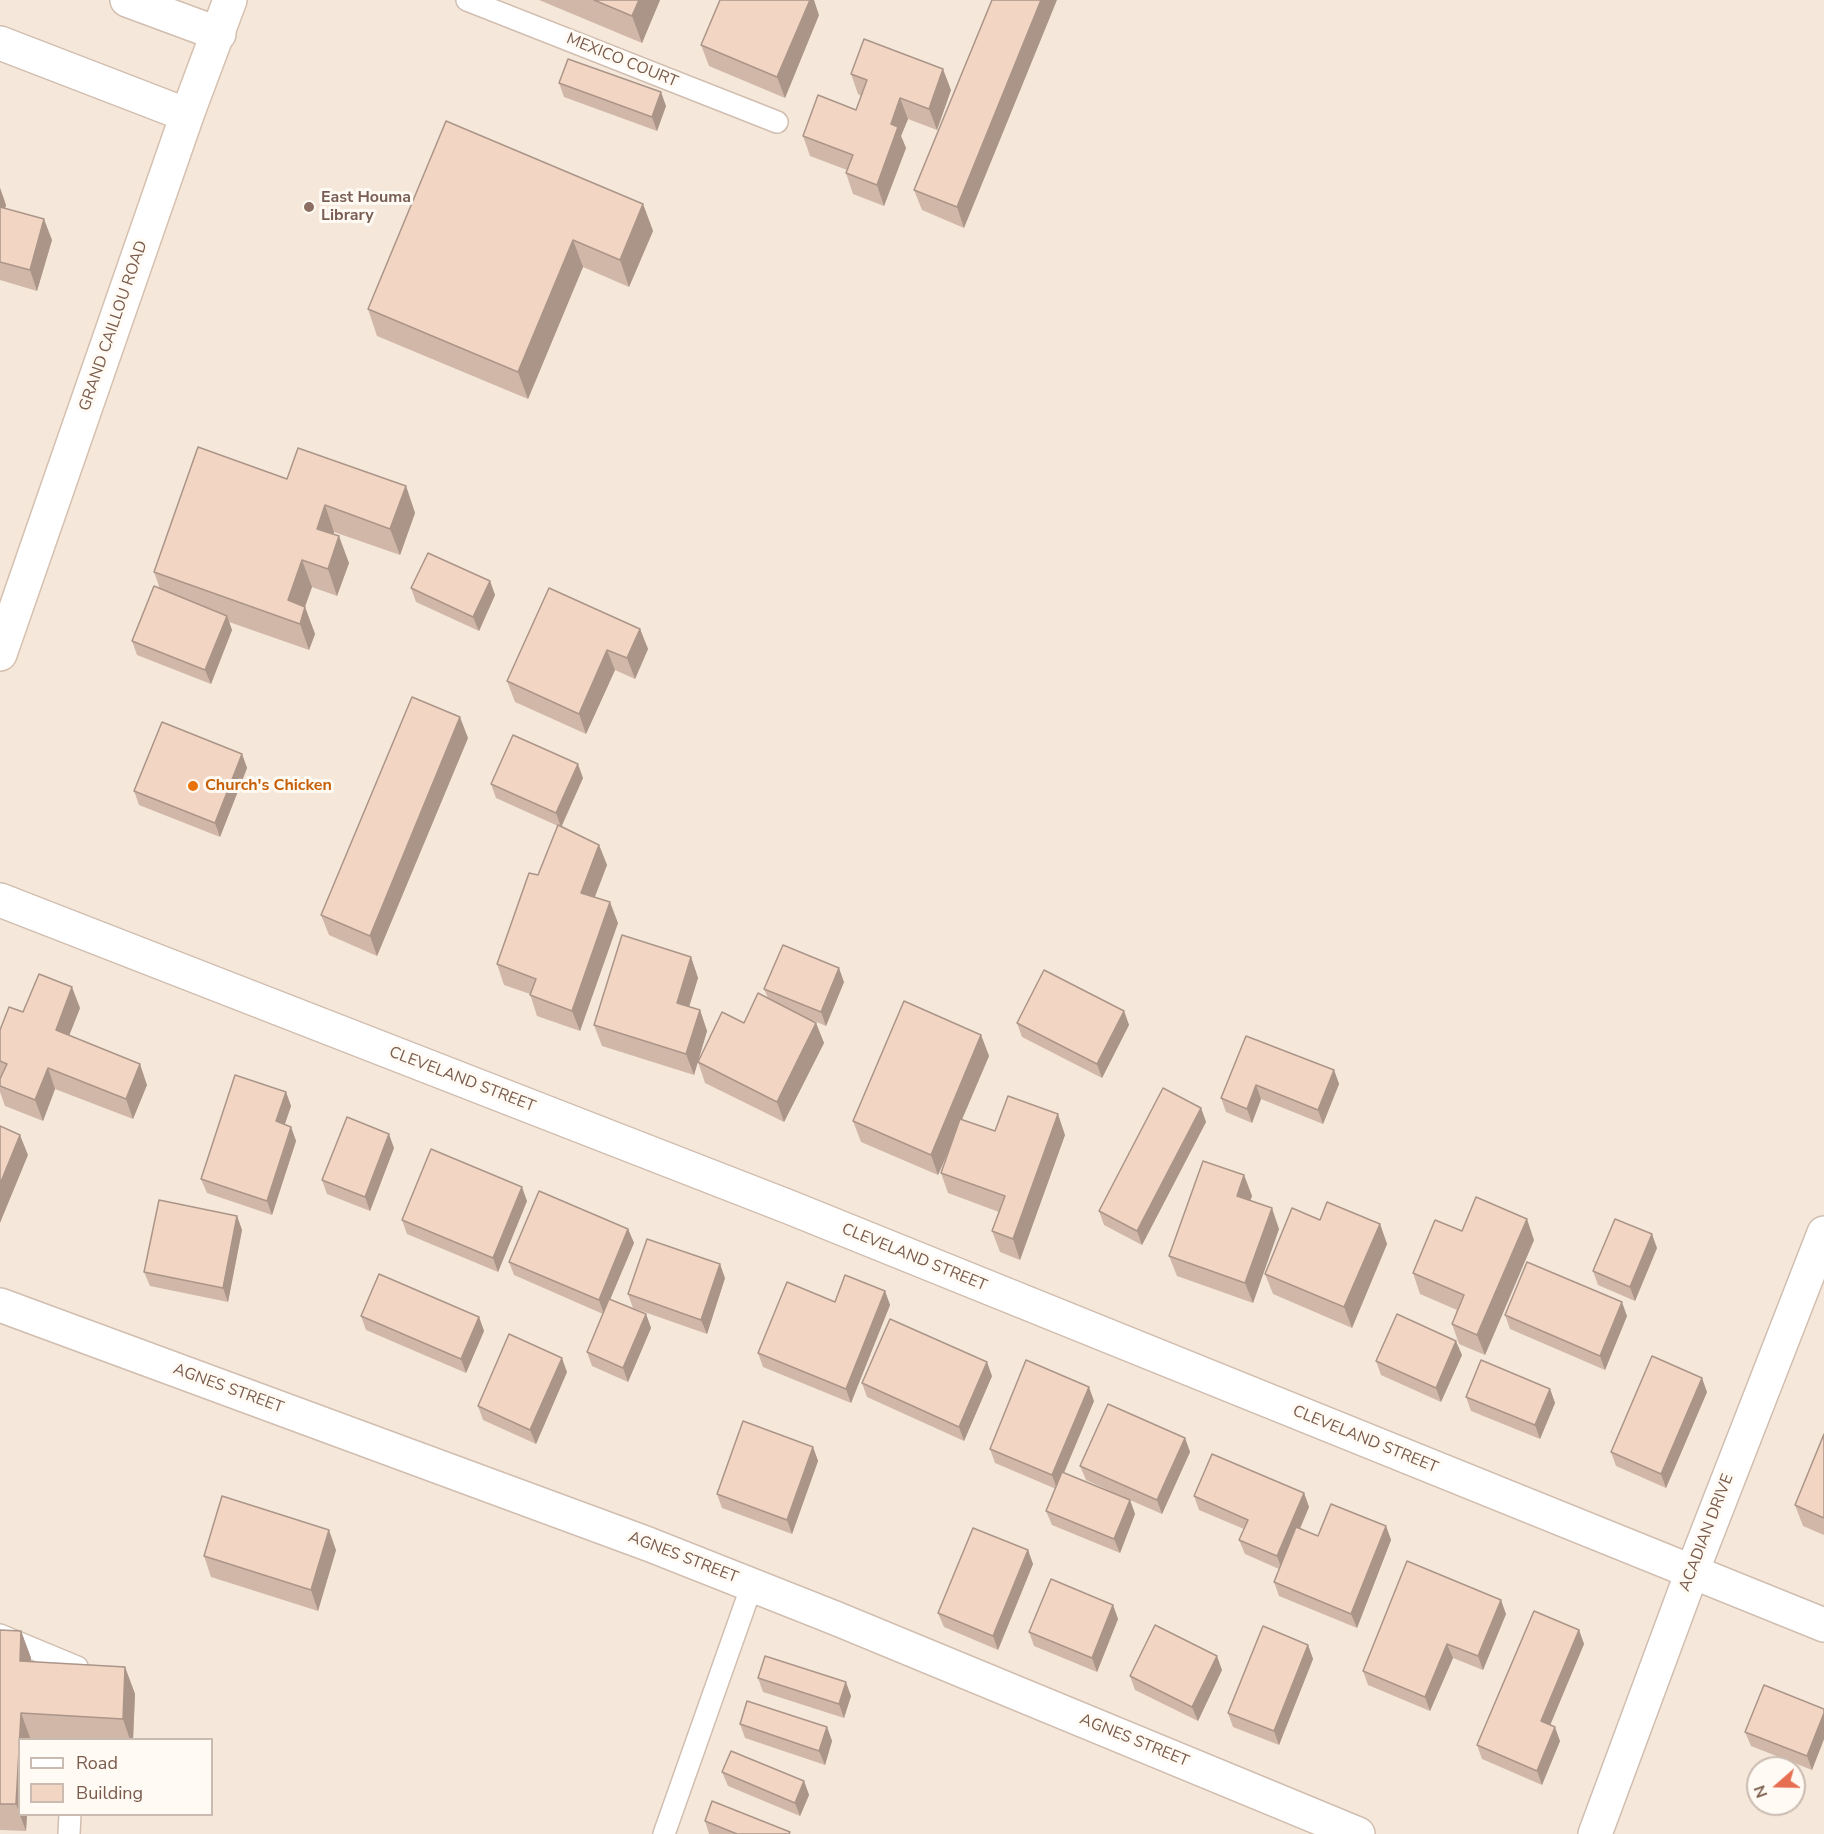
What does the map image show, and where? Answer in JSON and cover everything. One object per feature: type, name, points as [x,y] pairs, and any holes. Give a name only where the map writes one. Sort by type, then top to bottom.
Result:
[{"type":"street","points":[[127,0],[219,34]]},
{"type":"street","name":"GRAND CAILLOU ROAD","points":[[0,654],[187,115],[231,0]]},
{"type":"street","points":[[0,43],[187,115]]},
{"type":"street","name":"CLEVELAND STREET","points":[[0,900],[789,1207],[1824,1625]]},
{"type":"street","name":"ACADIAN DRIVE","points":[[1594,1834],[1692,1572],[1824,1233]]},
{"type":"street","name":"AGNES STREET","points":[[0,1305],[648,1544],[1358,1834]]},
{"type":"lane","name":"MEXICO COURT","points":[[467,0],[777,122]]},
{"type":"lane","points":[[664,1834],[752,1585]]},
{"type":"lane","points":[[0,1635],[77,1667],[74,1738]]},
{"type":"lane","points":[[69,1834],[70,1816]]},
{"type":"shaded area","points":[[0,0],[1824,0],[1824,1834],[0,1834]]},
{"type":"building","points":[[594,0],[639,0],[632,16]]},
{"type":"building","points":[[720,0],[810,0],[777,77],[701,45]]},
{"type":"building","points":[[992,0],[1041,0],[957,207],[914,190]]},
{"type":"building","points":[[864,39],[943,69],[929,109],[900,98],[891,124],[898,127],[877,185],[846,173],[853,155],[803,136],[818,95],[856,110],[867,80],[851,74]]},
{"type":"building","points":[[568,59],[661,92],[652,117],[559,83]]},
{"type":"building","points":[[446,121],[643,204],[620,260],[573,240],[518,372],[368,309]]},
{"type":"building","points":[[0,207],[44,219],[30,270],[0,262]]},
{"type":"building","points":[[198,447],[287,479],[298,448],[406,486],[390,529],[325,505],[317,529],[339,536],[328,569],[302,560],[288,600],[305,607],[300,624],[154,572]]},
{"type":"building","points":[[428,553],[490,581],[473,617],[411,588]]},
{"type":"building","points":[[154,586],[227,616],[205,670],[132,641]]},
{"type":"building","points":[[549,588],[640,629],[627,658],[607,650],[579,714],[507,681]]},
{"type":"building","points":[[412,697],[460,717],[370,936],[321,915]]},
{"type":"building","name":"Church's Chicken","points":[[162,722],[242,754],[215,823],[134,791]]},
{"type":"building","points":[[513,735],[578,764],[556,813],[491,784]]},
{"type":"building","points":[[558,825],[599,845],[581,893],[610,902],[572,1011],[530,995],[536,979],[497,964],[529,873],[538,875]]},
{"type":"building","points":[[622,935],[691,957],[677,1003],[700,1010],[686,1054],[594,1025]]},
{"type":"building","points":[[783,945],[839,968],[821,1012],[764,989]]},
{"type":"building","points":[[1044,970],[1124,1011],[1097,1064],[1017,1023]]},
{"type":"building","points":[[39,974],[72,987],[56,1030],[140,1064],[126,1099],[48,1068],[35,1100],[0,1086],[0,1079],[7,1064],[0,1061],[0,1030],[9,1007],[23,1012]]},
{"type":"building","points":[[758,993],[816,1023],[777,1102],[698,1062],[722,1012],[744,1023]]},
{"type":"building","points":[[904,1001],[981,1035],[931,1155],[853,1121]]},
{"type":"building","points":[[1246,1036],[1334,1070],[1318,1110],[1256,1085],[1247,1109],[1221,1098]]},
{"type":"building","points":[[235,1075],[286,1092],[276,1121],[291,1127],[267,1201],[201,1179]]},
{"type":"building","points":[[1163,1088],[1201,1108],[1137,1231],[1099,1211]]},
{"type":"building","points":[[1008,1096],[1058,1114],[1013,1239],[992,1231],[1005,1196],[941,1173],[960,1119],[995,1131]]},
{"type":"building","points":[[347,1117],[389,1134],[365,1197],[322,1180]]},
{"type":"building","points":[[0,1126],[20,1135],[0,1184]]},
{"type":"building","points":[[431,1149],[522,1187],[493,1258],[402,1220]]},
{"type":"building","points":[[1203,1161],[1244,1175],[1237,1196],[1272,1208],[1245,1283],[1169,1256]]},
{"type":"building","points":[[539,1191],[628,1229],[599,1300],[509,1262]]},
{"type":"building","points":[[1476,1197],[1527,1219],[1477,1335],[1452,1324],[1464,1295],[1413,1273],[1435,1220],[1462,1231]]},
{"type":"building","points":[[159,1200],[237,1216],[223,1288],[144,1272]]},
{"type":"building","points":[[1327,1202],[1380,1224],[1344,1307],[1265,1274],[1292,1208],[1320,1220]]},
{"type":"building","points":[[1615,1219],[1652,1234],[1630,1287],[1593,1271]]},
{"type":"building","points":[[647,1239],[720,1264],[701,1320],[628,1294]]},
{"type":"building","points":[[1527,1262],[1622,1302],[1600,1356],[1505,1315]]},
{"type":"building","points":[[379,1274],[479,1317],[461,1359],[361,1316]]},
{"type":"building","points":[[845,1275],[885,1291],[846,1389],[758,1353],[787,1282],[835,1302]]},
{"type":"building","points":[[609,1299],[646,1314],[623,1368],[587,1352]]},
{"type":"building","points":[[1397,1314],[1456,1341],[1436,1388],[1376,1361]]},
{"type":"building","points":[[890,1319],[987,1362],[959,1427],[862,1383]]},
{"type":"building","points":[[509,1334],[562,1358],[530,1430],[478,1406]]},
{"type":"building","points":[[1652,1356],[1702,1378],[1661,1474],[1611,1452]]},
{"type":"building","points":[[1026,1360],[1089,1387],[1052,1475],[990,1449]]},
{"type":"building","points":[[1481,1360],[1550,1389],[1535,1425],[1466,1397]]},
{"type":"building","points":[[1108,1404],[1185,1438],[1157,1500],[1080,1466]]},
{"type":"building","points":[[743,1421],[813,1447],[787,1520],[717,1494]]},
{"type":"building","points":[[1824,1434],[1824,1518],[1795,1505]]},
{"type":"building","points":[[1212,1454],[1304,1493],[1277,1556],[1239,1540],[1248,1520],[1194,1496]]},
{"type":"building","points":[[1062,1472],[1130,1500],[1114,1539],[1046,1511]]},
{"type":"building","points":[[222,1496],[329,1530],[311,1590],[204,1556]]},
{"type":"building","points":[[1331,1504],[1386,1526],[1351,1614],[1274,1582],[1296,1527],[1318,1536]]},
{"type":"building","points":[[973,1528],[1028,1550],[993,1636],[938,1613]]},
{"type":"building","points":[[1407,1561],[1501,1600],[1478,1656],[1447,1644],[1425,1697],[1363,1671]]},
{"type":"building","points":[[1051,1579],[1113,1605],[1092,1658],[1029,1632]]},
{"type":"building","points":[[1534,1611],[1579,1630],[1541,1721],[1555,1727],[1537,1771],[1477,1745]]},
{"type":"building","points":[[1155,1625],[1217,1656],[1192,1707],[1130,1676]]},
{"type":"building","points":[[1263,1626],[1308,1645],[1274,1731],[1228,1713]]},
{"type":"building","points":[[0,1630],[21,1631],[20,1661],[125,1667],[123,1719],[21,1713],[16,1804],[0,1804]]},
{"type":"building","points":[[765,1656],[846,1682],[839,1704],[758,1678]]},
{"type":"building","points":[[1764,1685],[1824,1709],[1807,1756],[1745,1732]]},
{"type":"building","points":[[747,1701],[827,1727],[819,1751],[740,1724]]},
{"type":"building","points":[[731,1751],[804,1781],[795,1803],[722,1772]]},
{"type":"building","points":[[712,1801],[790,1832],[789,1834],[737,1834],[705,1821]]},
{"type":"place","name":"East Houma Library","points":[[309,207]]},
{"type":"place","name":"Church's Chicken","points":[[193,786]]}]
